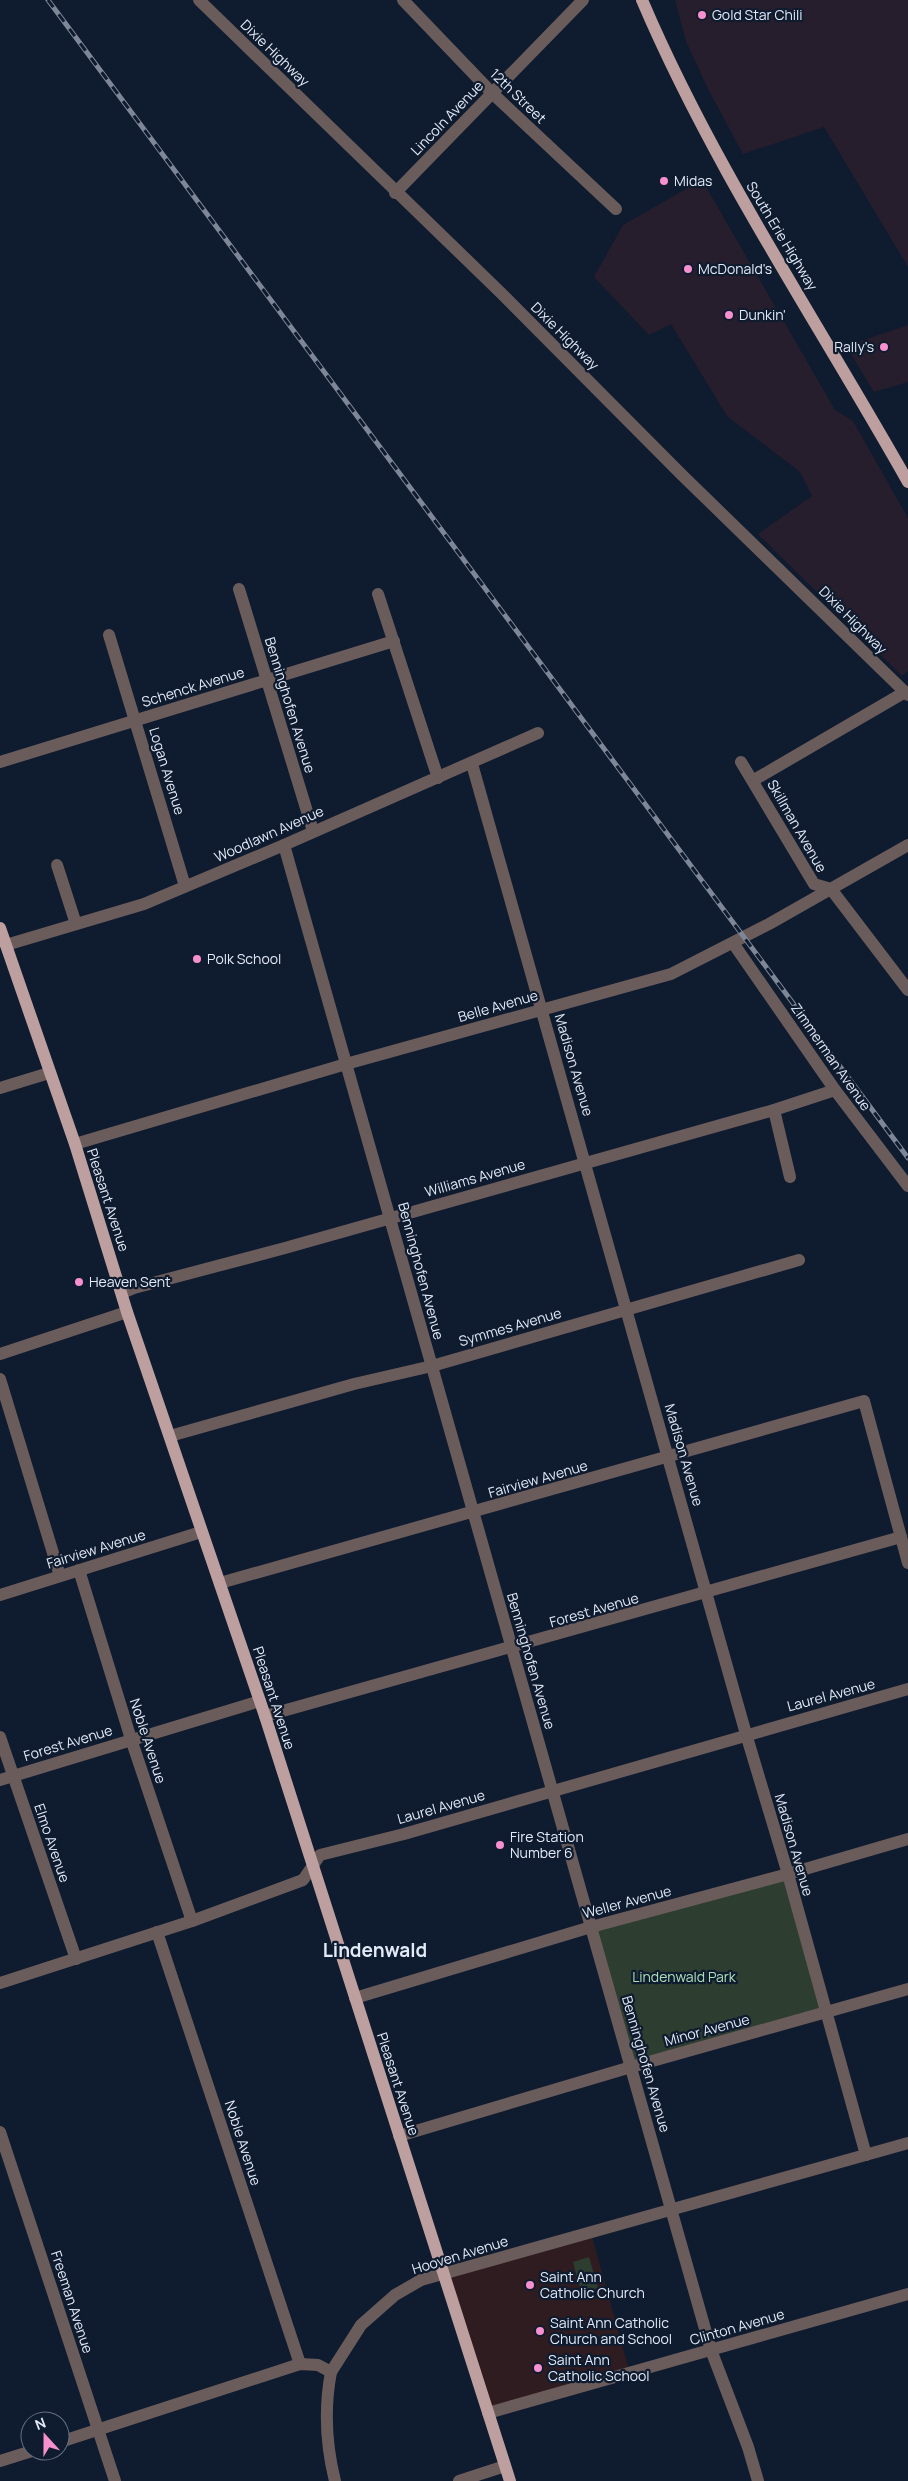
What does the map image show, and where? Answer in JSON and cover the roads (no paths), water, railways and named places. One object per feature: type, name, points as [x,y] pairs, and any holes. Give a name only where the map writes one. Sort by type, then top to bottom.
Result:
[{"type":"main road","name":"South Erie Highway","points":[[642,0],[672,68],[716,156],[853,385],[908,482]]},
{"type":"main road","name":"Pleasant Avenue","points":[[0,928],[48,1073],[75,1144],[127,1312],[265,1716],[510,2481]]},
{"type":"street","name":"Dixie Highway","points":[[199,0],[395,193],[500,292],[681,474],[906,694]]},
{"type":"street","name":"12th Street","points":[[403,0],[492,92],[616,209]]},
{"type":"street","name":"Lincoln Avenue","points":[[395,193],[583,0]]},
{"type":"street","name":"Benninghofen Avenue","points":[[239,589],[313,831]]},
{"type":"street","points":[[378,594],[438,778]]},
{"type":"street","name":"Logan Avenue","points":[[109,635],[186,886]]},
{"type":"street","name":"Schenck Avenue","points":[[0,762],[394,641]]},
{"type":"street","points":[[754,780],[906,694]]},
{"type":"street","name":"Woodlawn Avenue","points":[[6,945],[144,904],[472,764],[538,733]]},
{"type":"street","name":"Skillman Avenue","points":[[741,762],[754,780],[814,884],[831,889],[908,990]]},
{"type":"street","name":"Madison Avenue","points":[[472,764],[746,1734],[788,1874],[866,2155]]},
{"type":"street","name":"Benninghofen Avenue","points":[[284,845],[711,2350],[748,2447],[758,2481]]},
{"type":"street","name":"Belle Avenue","points":[[75,1144],[346,1064],[671,974],[733,943],[908,845]]},
{"type":"street","points":[[57,865],[76,924]]},
{"type":"street","name":"Zimmerman Avenue","points":[[733,943],[835,1090],[908,1186]]},
{"type":"street","points":[[0,1088],[48,1073]]},
{"type":"street","name":"Williams Avenue","points":[[122,1293],[134,1288],[286,1248],[774,1110],[835,1090]]},
{"type":"street","points":[[774,1110],[790,1177]]},
{"type":"street","name":"Symmes Avenue","points":[[170,1436],[354,1384],[432,1366],[799,1260]]},
{"type":"street","points":[[0,1354],[127,1312]]},
{"type":"street","points":[[0,1379],[60,1576]]},
{"type":"street","name":"Fairview Avenue","points":[[220,1583],[669,1458],[864,1401],[901,1537]]},
{"type":"street","name":"Fairview Avenue","points":[[0,1595],[201,1532]]},
{"type":"street","points":[[901,1537],[908,1563]]},
{"type":"street","name":"Forest Avenue","points":[[265,1716],[901,1537]]},
{"type":"street","name":"Noble Avenue","points":[[79,1570],[131,1740],[192,1921]]},
{"type":"street","name":"Laurel Avenue","points":[[0,1983],[192,1921],[303,1880],[320,1855],[404,1834],[551,1790],[908,1689]]},
{"type":"street","name":"Forest Avenue","points":[[0,1780],[260,1701]]},
{"type":"street","name":"Elmo Avenue","points":[[0,1737],[76,1958]]},
{"type":"street","name":"Weller Avenue","points":[[355,1998],[591,1926],[788,1874],[908,1839]]},
{"type":"street","name":"Noble Avenue","points":[[157,1932],[300,2364]]},
{"type":"street","name":"Minor Avenue","points":[[399,2136],[631,2067],[908,1990]]},
{"type":"street","name":"Freeman Avenue","points":[[0,2132],[115,2481]]},
{"type":"street","name":"Hooven Avenue","points":[[331,2372],[360,2326],[389,2300],[421,2280],[908,2143]]},
{"type":"street","name":"Clinton Avenue","points":[[488,2413],[908,2294]]},
{"type":"street","points":[[70,2439],[300,2364],[318,2365],[331,2372],[327,2395],[327,2439],[335,2481]]},
{"type":"street","points":[[0,2461],[20,2455]]},
{"type":"street","points":[[459,2481],[505,2466]]},
{"type":"railway","points":[[48,0],[908,1158]]},
{"type":"place","name":"Gold Star Chili","points":[[702,15]]},
{"type":"place","name":"Midas","points":[[664,181]]},
{"type":"place","name":"McDonald's","points":[[688,269]]},
{"type":"place","name":"Dunkin'","points":[[729,315]]},
{"type":"place","name":"Rally's","points":[[884,347]]},
{"type":"place","name":"Polk School","points":[[197,959]]},
{"type":"place","name":"Heaven Sent","points":[[79,1282]]},
{"type":"place","name":"Fire Station Number 6","points":[[500,1845]]},
{"type":"place","name":"Saint Ann Catholic Church","points":[[530,2285]]},
{"type":"place","name":"Saint Ann Catholic Church and School","points":[[540,2331]]},
{"type":"place","name":"Saint Ann Catholic School","points":[[538,2368]]},
{"type":"district","name":"Lindenwald","points":[[375,1950]]},
{"type":"park label","name":"Lindenwald Park","points":[[684,1977]]}]
